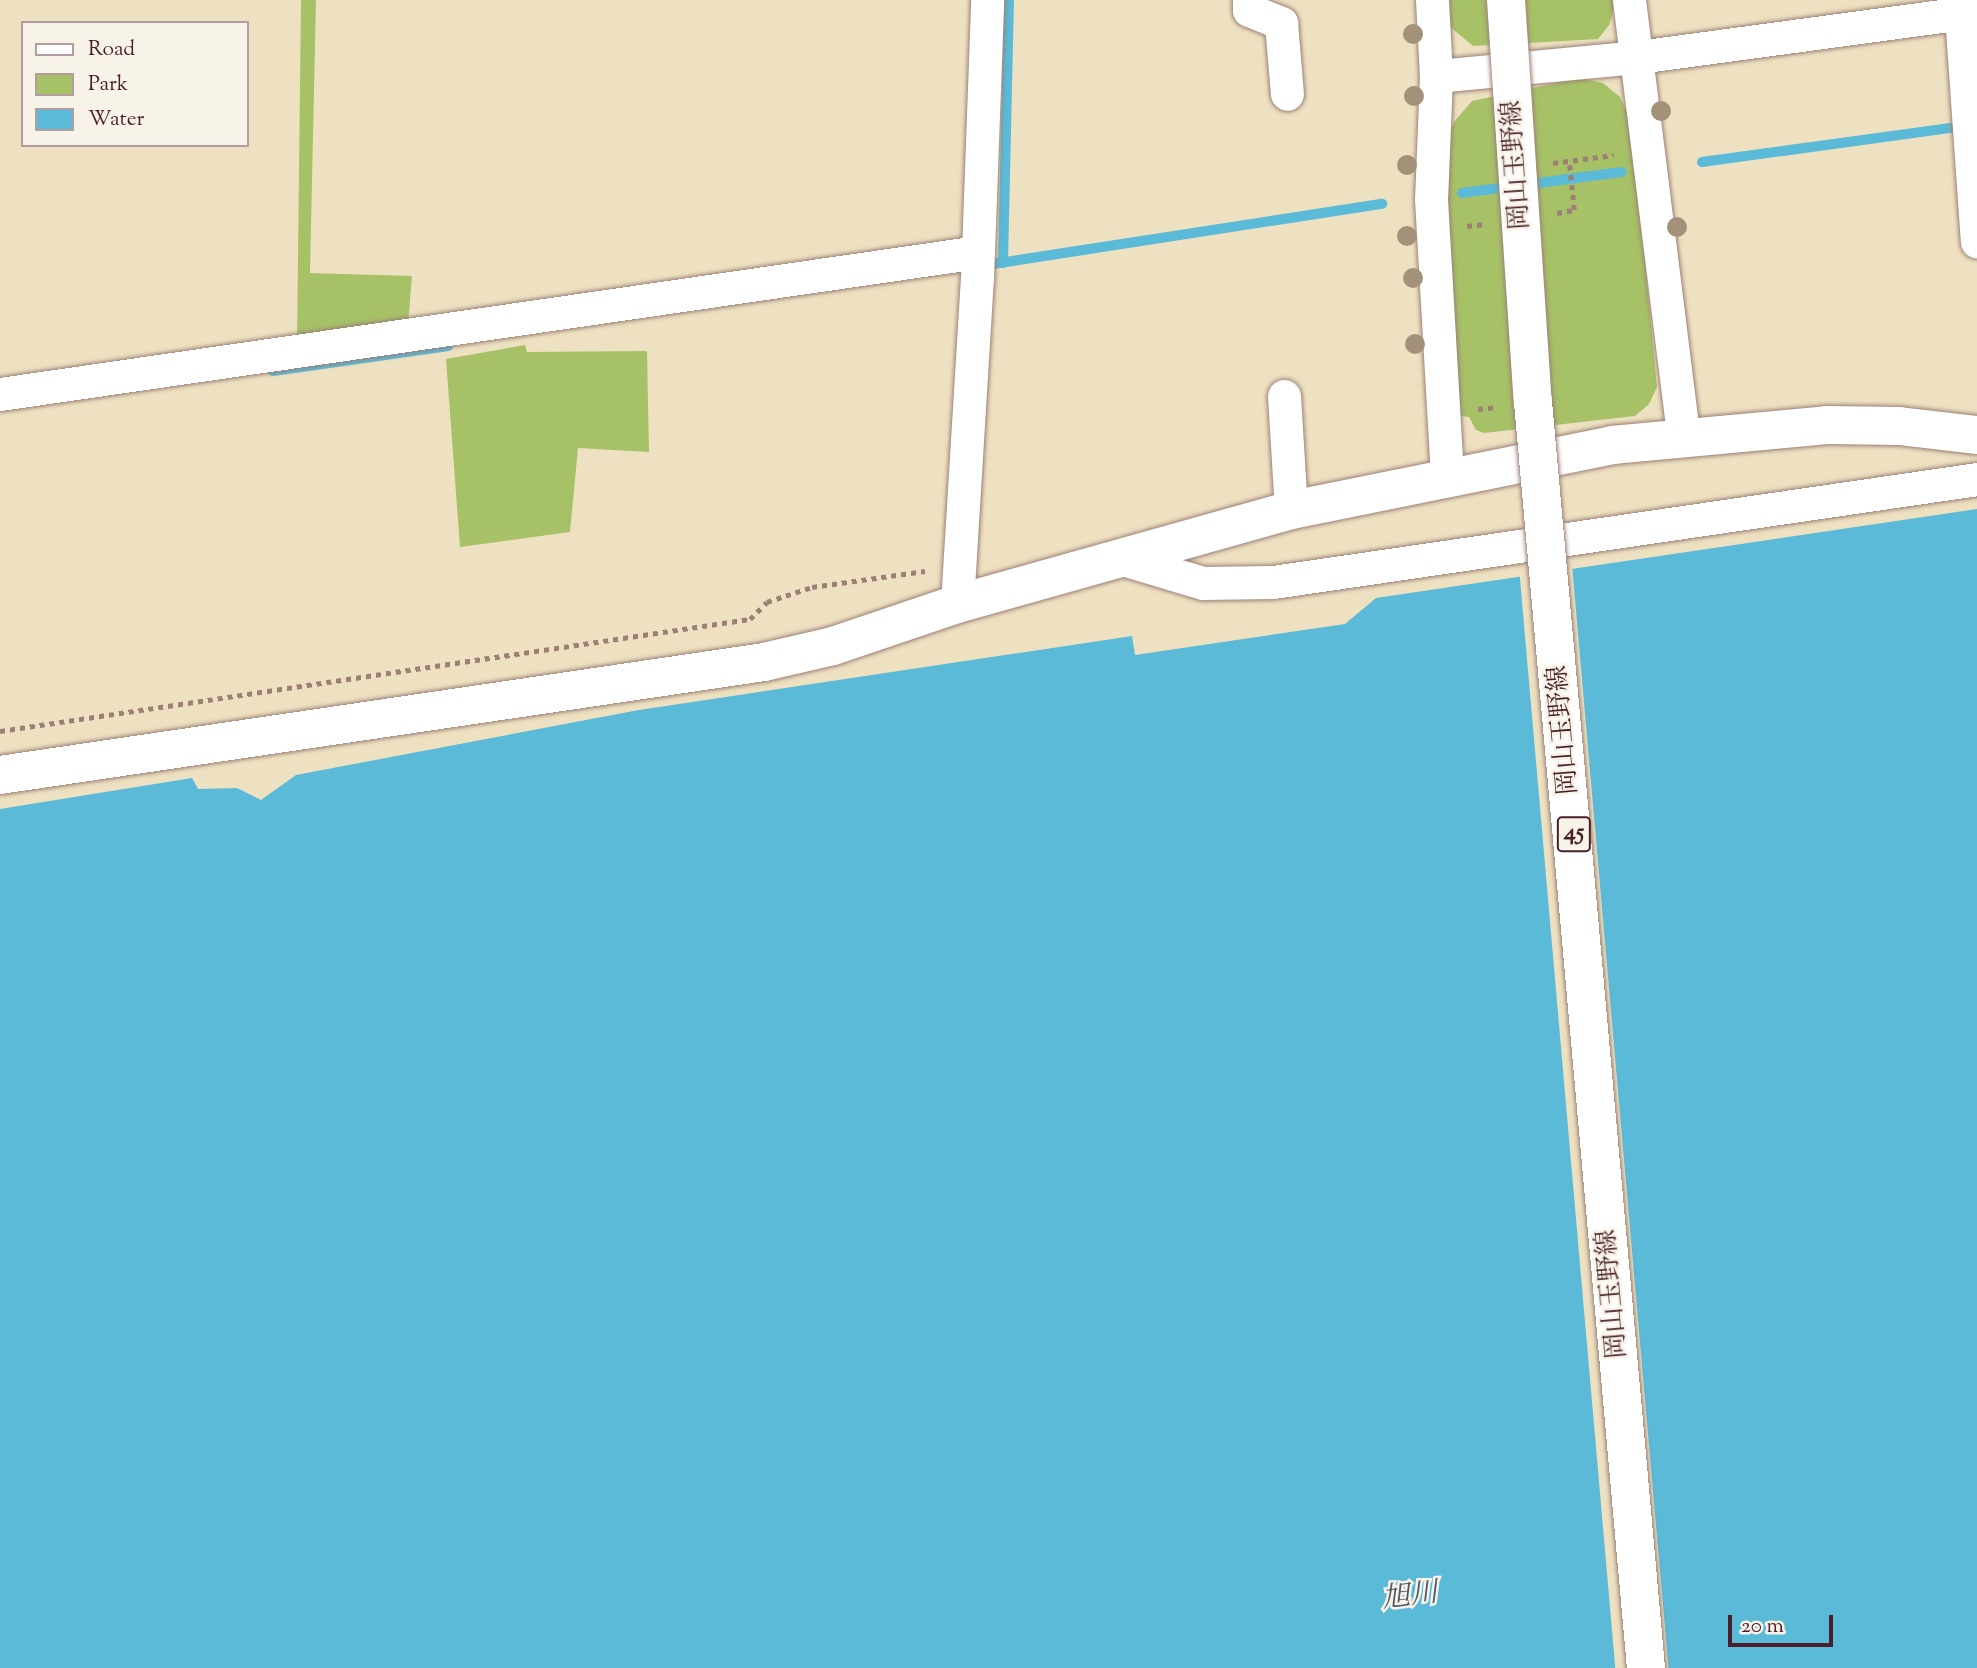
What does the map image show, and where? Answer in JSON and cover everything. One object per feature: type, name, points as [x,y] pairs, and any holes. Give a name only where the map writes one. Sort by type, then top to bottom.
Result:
[{"type":"street","points":[[958,586],[977,263],[987,0]]},
{"type":"street","points":[[1249,0],[1249,10],[1281,23],[1287,94]]},
{"type":"street","points":[[1432,0],[1436,76],[1431,199],[1447,477]]},
{"type":"street","name":"岡山玉野線","points":[[1506,0],[1534,402],[1646,1668]]},
{"type":"street","points":[[1629,0],[1639,57],[1683,435]]},
{"type":"street","points":[[1436,76],[1639,57],[1966,8],[1966,126],[1977,241]]},
{"type":"street","points":[[0,394],[977,263]]},
{"type":"street","points":[[1284,396],[1291,510]]},
{"type":"street","points":[[0,775],[764,662],[833,646],[958,586],[1119,558],[1291,510],[1447,477],[1683,435],[1827,425],[1899,426],[1977,435]]},
{"type":"street","points":[[1119,558],[1203,583],[1273,582],[1977,479]]},
{"type":"path","points":[[1564,212],[1574,210],[1569,161]]},
{"type":"path","points":[[1468,410],[1505,407]]},
{"type":"path","points":[[0,731],[750,619],[767,602],[812,587],[885,574],[958,586]]},
{"type":"green space","points":[[301,0],[316,0],[310,273],[412,276],[408,325],[297,343]]},
{"type":"green space","points":[[1443,0],[1616,0],[1616,4],[1609,25],[1598,39],[1473,46],[1449,26]]},
{"type":"green space","points":[[1580,78],[1603,83],[1620,97],[1632,123],[1657,387],[1649,404],[1635,416],[1484,433],[1476,430],[1469,417],[1461,416],[1446,217],[1447,141],[1454,122],[1472,101]]},
{"type":"green space","points":[[525,345],[527,352],[647,351],[649,452],[578,448],[570,532],[460,547],[446,359]]},
{"type":"water","name":"旭川","points":[[1977,509],[1977,1668],[0,1668],[0,809],[192,778],[198,789],[237,788],[261,800],[296,775],[639,710],[1132,636],[1135,655],[1345,624],[1376,598]]},
{"type":"pier","points":[[1572,565],[1668,1668],[1615,1668],[1519,570]]},
{"type":"waterway","points":[[1003,263],[1009,0]]},
{"type":"waterway","points":[[1702,162],[1966,126]]},
{"type":"waterway","points":[[1462,193],[1622,172]]},
{"type":"waterway","points":[[980,266],[1382,204]]},
{"type":"waterway","points":[[273,371],[448,346]]}]
